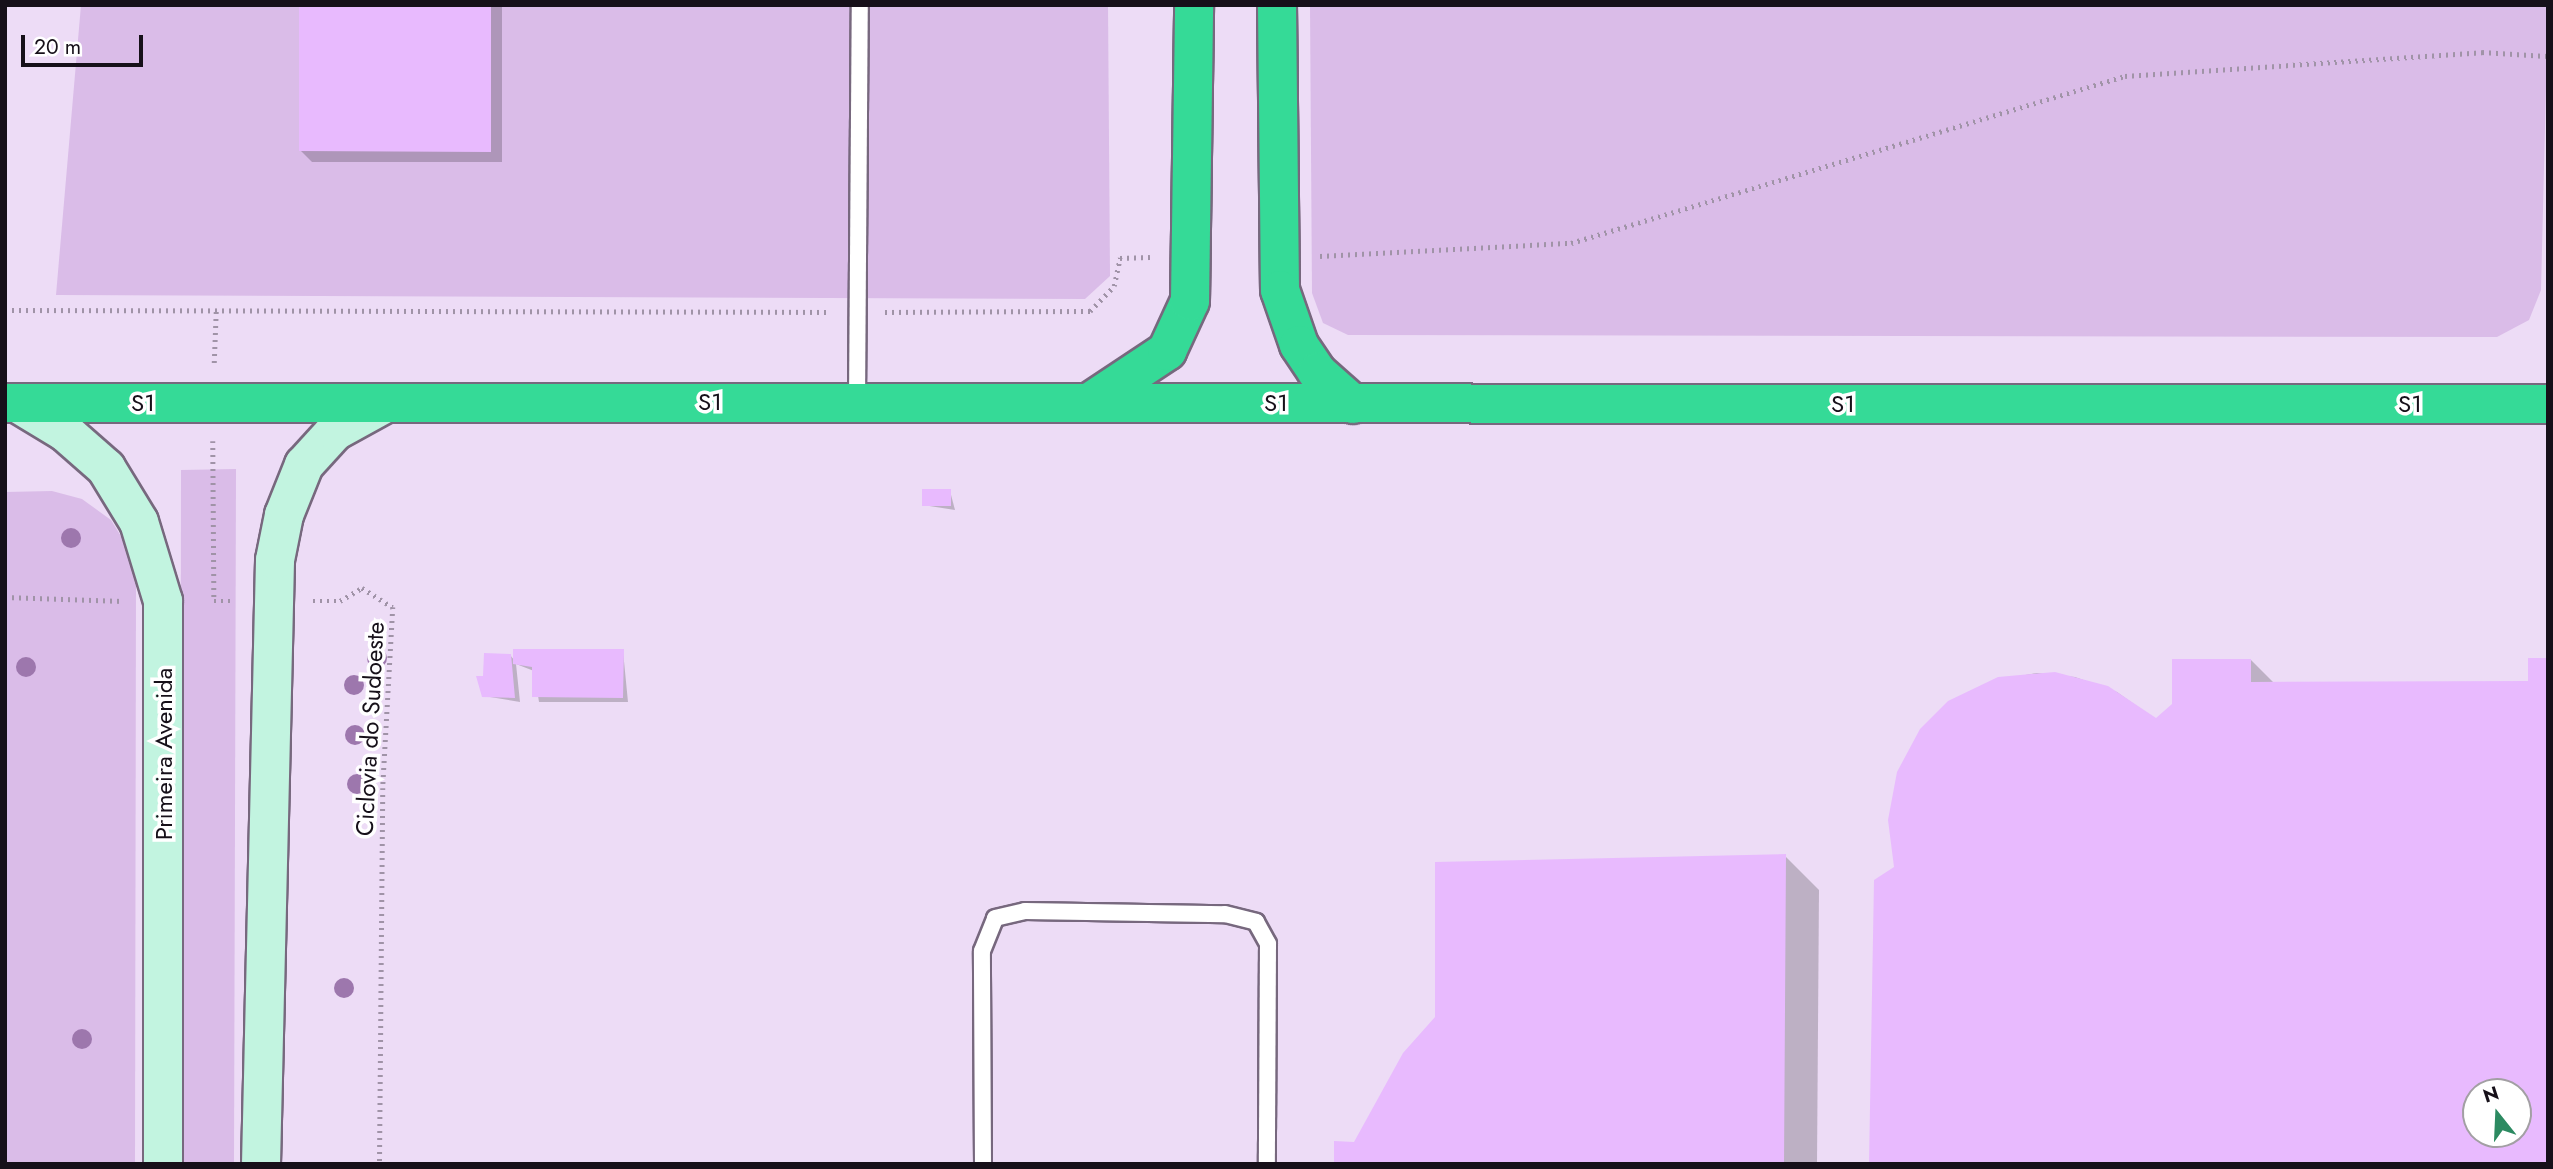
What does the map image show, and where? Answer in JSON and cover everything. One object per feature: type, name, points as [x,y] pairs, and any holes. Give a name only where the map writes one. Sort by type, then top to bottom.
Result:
[{"type":"highway","points":[[1092,401],[1167,351],[1190,301],[1194,5]]},
{"type":"highway","points":[[1278,5],[1280,290],[1299,345],[1317,372],[1353,404]]},
{"type":"highway","name":"S1","points":[[11,403],[1092,401],[1353,404],[2548,404]]},
{"type":"main road","name":"Primeira Avenida","points":[[11,403],[65,432],[106,468],[139,522],[163,601],[163,1164]]},
{"type":"main road","points":[[261,1164],[272,601],[284,515],[304,465],[335,431],[386,403]]},
{"type":"lane","points":[[858,402],[860,5]]},
{"type":"lane","points":[[983,1164],[982,951],[995,918],[1025,911],[1225,914],[1256,922],[1268,944],[1267,1164]]},
{"type":"path","name":"Ciclovia do Sudoeste","points":[[216,310],[213,402],[214,601],[340,601],[362,588],[393,607],[396,636],[383,788],[380,1164]]},
{"type":"path","points":[[5,597],[163,601]]},
{"type":"shaded area","points":[[81,5],[1108,5],[1110,276],[1085,299],[56,295]]},
{"type":"shaded area","points":[[1310,5],[2548,5],[2541,290],[2529,320],[2497,337],[1348,335],[1323,323],[1312,293]]},
{"type":"shaded area","points":[[236,469],[234,1164],[180,1164],[181,470]]},
{"type":"shaded area","points":[[52,491],[82,499],[111,520],[127,546],[136,579],[135,1164],[5,1164],[5,492]]},
{"type":"building","points":[[299,5],[491,5],[491,152],[299,151]]},
{"type":"building","points":[[922,489],[951,489],[951,506],[922,506]]},
{"type":"building","points":[[513,649],[624,649],[623,698],[532,697],[532,667],[513,664]]},
{"type":"building","points":[[484,653],[511,654],[515,698],[482,697],[476,676],[483,676]]},
{"type":"building","points":[[2528,658],[2548,658],[2548,1164],[1869,1164],[1874,880],[1894,867],[1888,820],[1897,772],[1920,729],[1948,701],[1998,677],[2055,672],[2108,686],[2156,718],[2172,704],[2172,659],[2251,659],[2251,682],[2528,681]]},
{"type":"building","points":[[1786,854],[1784,1164],[1334,1164],[1334,1141],[1354,1142],[1403,1053],[1435,1017],[1435,862]]}]
